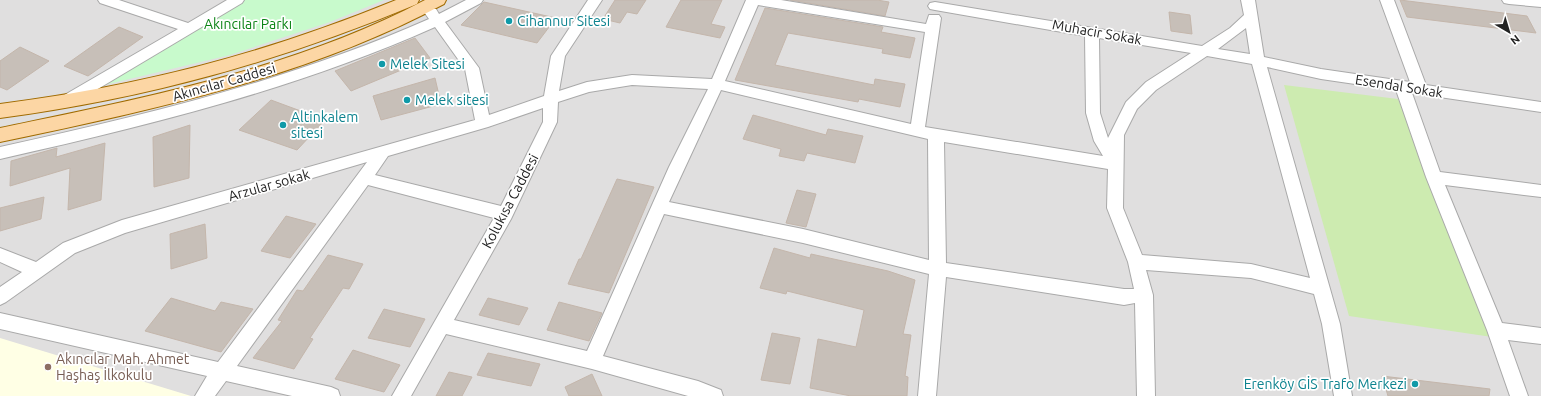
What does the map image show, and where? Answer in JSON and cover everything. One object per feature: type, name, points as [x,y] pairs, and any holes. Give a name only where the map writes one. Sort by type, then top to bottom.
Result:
[{"type":"main road","name":"Akıncılar Caddesi","points":[[0,111],[64,103],[135,89],[253,59],[345,27],[428,6]]},
{"type":"main road","name":"Akıncılar Caddesi","points":[[0,135],[182,94],[270,69],[397,23],[428,6]]},
{"type":"street","points":[[105,0],[189,28]]},
{"type":"street","points":[[64,103],[237,0]]},
{"type":"street","points":[[0,153],[164,116],[242,94],[331,64],[428,6],[476,0]]},
{"type":"street","name":"Kolukısa Caddesi","points":[[401,396],[505,214],[550,122],[551,99],[558,56],[595,0]]},
{"type":"street","points":[[592,361],[754,0],[932,29]]},
{"type":"street","points":[[1248,0],[1258,60],[1332,324],[1343,396]]},
{"type":"street","points":[[1388,0],[1420,89]]},
{"type":"street","points":[[1509,0],[1540,3]]},
{"type":"street","points":[[917,131],[936,3]]},
{"type":"street","name":"Muhacir Sokak","points":[[936,3],[1258,60]]},
{"type":"street","points":[[428,6],[472,68],[483,123]]},
{"type":"street","points":[[1146,396],[1144,295],[1136,262],[1115,208],[1116,135],[1131,106],[1151,86],[1235,31],[1251,16]]},
{"type":"street","points":[[1092,31],[1093,113],[1102,141],[1116,164]]},
{"type":"street","name":"Esendal Sokak","points":[[1258,60],[1321,74],[1541,107]]},
{"type":"street","name":"Arzular sokak","points":[[0,297],[69,248],[122,227],[483,123],[587,87],[632,80],[717,84],[936,135],[1116,164]]},
{"type":"street","points":[[1402,86],[1434,177],[1496,330],[1519,396]]},
{"type":"street","points":[[927,396],[938,269],[936,135]]},
{"type":"street","points":[[204,396],[383,152]]},
{"type":"street","points":[[1434,177],[1541,191]]},
{"type":"street","points":[[364,178],[505,214]]},
{"type":"street","points":[[660,207],[803,236],[938,269],[1124,297],[1144,295]]},
{"type":"street","points":[[0,255],[36,270]]},
{"type":"street","points":[[1136,262],[1251,271],[1321,288]]},
{"type":"street","points":[[0,321],[331,396]]},
{"type":"street","points":[[442,325],[592,361],[698,390],[714,396]]},
{"type":"street","points":[[1496,330],[1541,336]]},
{"type":"shaded area","points":[[0,0],[1541,0],[1541,396],[0,396]]},
{"type":"shaded area","name":"Akıncılar Mah. Ahmet Haşhaş İlkokulu","points":[[0,338],[191,396],[0,396]]},
{"type":"green space","name":"Akıncılar Parkı","points":[[242,0],[384,0],[330,22],[230,55],[100,86]]},
{"type":"green space","points":[[1284,85],[1398,99],[1492,337],[1349,316]]},
{"type":"building","points":[[615,0],[646,0],[637,14],[627,12],[620,23],[603,19]]},
{"type":"building","points":[[681,0],[722,0],[711,24],[725,27],[720,38],[666,27]]},
{"type":"building","points":[[790,0],[877,0],[889,2],[885,16]]},
{"type":"building","points":[[1400,0],[1527,16],[1536,33],[1407,17]]},
{"type":"building","name":"Cihannur Sitesi","points":[[484,2],[556,18],[537,43],[461,25]]},
{"type":"building","points":[[765,8],[883,27],[881,32],[915,38],[910,58],[882,53],[883,49],[788,33],[775,65],[874,85],[875,79],[905,84],[900,107],[859,99],[858,102],[735,80]]},
{"type":"building","points":[[1169,12],[1190,15],[1192,34],[1171,31]]},
{"type":"building","points":[[119,27],[143,37],[88,76],[64,66]]},
{"type":"building","name":"Melek Sitesi","points":[[415,38],[430,58],[351,91],[335,71]]},
{"type":"building","points":[[20,47],[49,61],[7,90],[0,87],[0,61]]},
{"type":"building","name":"Melek sitesi","points":[[435,78],[441,104],[381,120],[373,96]]},
{"type":"building","name":"Altinkalem sitesi","points":[[271,100],[325,120],[297,150],[239,130]]},
{"type":"building","points":[[753,115],[826,135],[828,129],[863,136],[855,163],[807,153],[804,161],[779,156],[781,149],[743,139]]},
{"type":"building","points":[[190,125],[189,178],[154,187],[153,137]]},
{"type":"building","points":[[105,143],[101,200],[68,210],[70,168],[10,186],[11,161],[57,148],[56,157]]},
{"type":"building","points":[[617,179],[654,187],[609,293],[568,284],[579,259],[581,259]]},
{"type":"building","points":[[797,190],[816,194],[806,227],[786,223]]},
{"type":"building","points":[[44,197],[41,219],[0,231],[0,208]]},
{"type":"building","points":[[286,216],[316,224],[290,258],[261,251]]},
{"type":"building","points":[[205,224],[207,258],[171,269],[170,234]]},
{"type":"building","points":[[774,248],[810,258],[811,254],[888,271],[915,280],[903,334],[911,335],[905,376],[908,377],[907,396],[851,396],[810,388],[818,339],[856,347],[864,310],[787,291],[786,294],[760,288]]},
{"type":"building","points":[[328,255],[363,264],[349,289],[343,288],[310,338],[313,339],[294,369],[253,358],[282,321],[278,320],[297,290],[303,291]]},
{"type":"building","points":[[171,298],[215,311],[221,302],[253,309],[221,352],[145,331]]},
{"type":"building","points":[[488,298],[528,308],[519,325],[479,315]]},
{"type":"building","points":[[559,302],[602,313],[589,341],[547,330]]},
{"type":"building","points":[[384,309],[425,319],[410,347],[368,338]]},
{"type":"building","points":[[772,333],[800,338],[790,384],[761,380]]},
{"type":"building","points":[[353,350],[400,365],[384,392],[335,379]]},
{"type":"building","points":[[488,353],[540,364],[531,386],[477,375]]},
{"type":"building","points":[[449,372],[472,377],[462,396],[436,396]]},
{"type":"building","points":[[592,374],[602,396],[569,396],[565,387]]},
{"type":"building","name":"Erenköy GİS Trafo Merkezi","points":[[1382,376],[1490,389],[1489,396],[1388,396]]},
{"type":"place","name":"Cihannur Sitesi","points":[[509,21]]},
{"type":"place","name":"Melek Sitesi","points":[[382,64]]},
{"type":"place","name":"Melek sitesi","points":[[407,100]]},
{"type":"place","name":"Altinkalem sitesi","points":[[283,125]]},
{"type":"place","name":"Akıncılar Mah. Ahmet Haşhaş İlkokulu","points":[[48,367]]},
{"type":"place","name":"Erenköy GİS Trafo Merkezi","points":[[1415,384]]}]
